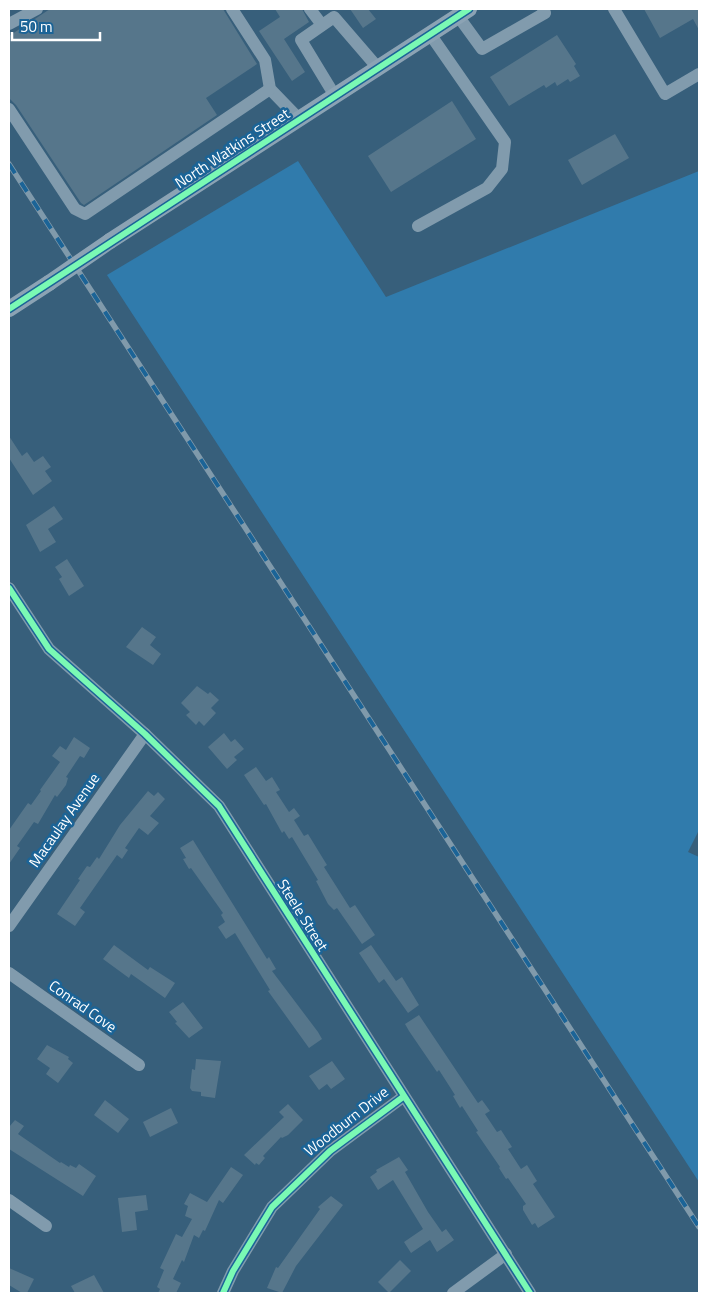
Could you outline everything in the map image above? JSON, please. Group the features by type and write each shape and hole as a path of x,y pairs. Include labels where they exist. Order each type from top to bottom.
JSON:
{"main road":[{"name":"North Watkins Street","path":"9,309 110,241 464,12"}],"street":[{"path":"9,24 37,9"},
{"path":"232,9 265,60 270,89 299,120"},
{"path":"310,9 322,25"},
{"path":"464,12 482,49 545,13 543,9"},
{"path":"614,9 665,94 699,74"},
{"path":"335,96 300,40 334,17 378,68"},
{"path":"418,226 487,188 502,169 504,142 430,34"},
{"path":"9,109 75,209 86,214 270,89"},
{"name":"Steele Street","path":"9,588 13,603 49,649 145,734 219,806 403,1097 530,1293"},
{"name":"Macaulay Avenue","path":"9,926 145,734"},
{"name":"Conrad Cove","path":"9,973 139,1065"},
{"name":"Woodburn Drive","path":"224,1293 233,1271 272,1207 330,1151 403,1097"},
{"path":"9,1200 46,1226"},
{"path":"453,1293 506,1254"}],"shaded area":[{"path":"298,161 386,297 699,171 699,830 688,852 699,857 699,1182 107,275"}],"building":[{"path":"50,9 223,9 257,64 206,98 217,115 84,205 16,105 9,98 9,36"},
{"path":"275,9 302,9 309,22 284,39 305,72 292,81 259,31 280,17"},
{"path":"350,9 368,9 376,19 363,28"},
{"path":"644,9 699,9 699,30 693,19 660,38"},
{"path":"557,35 576,64 574,66 580,76 570,82 568,79 557,86 555,82 546,88 544,85 509,106 490,77"},
{"path":"452,101 476,139 391,192 368,156"},
{"path":"615,134 629,158 582,185 568,160"},
{"path":"9,436 22,456 27,452 34,462 43,456 51,467 45,471 52,481 33,495 9,458"},
{"path":"54,506 63,519 48,529 56,542 40,552 26,525"},
{"path":"67,559 84,586 69,596 59,579 62,577 55,567"},
{"path":"142,627 156,637 150,645 161,654 153,665 126,647"},
{"path":"197,686 208,694 210,692 219,700 211,708 216,713 204,726 199,721 196,725 186,715 190,712 181,703"},
{"path":"224,733 231,742 235,739 244,749 234,757 237,760 227,769 208,747"},
{"path":"74,737 90,748 84,758 80,756 66,777 68,778 66,785 57,797 55,795 38,824 34,822 17,846 20,848 9,864 9,830 28,803 31,805 60,762 52,756 60,746 66,750"},
{"path":"256,767 266,781 272,777 280,790 276,792 289,812 294,808 300,816 294,820 304,836 308,834 327,865 324,867 350,908 355,905 375,935 362,944 337,908 334,910 328,904 316,881 318,880 292,837 289,839 284,831 282,833 266,804 264,805 244,775"},
{"path":"148,791 154,796 158,792 165,799 150,816 159,823 148,835 139,828 125,848 128,850 122,859 117,855 80,908 85,912 75,926 57,914 87,866 90,867 97,857 99,859 120,825"},
{"path":"193,840 267,959 269,957 276,969 272,971 322,1039 309,1048 268,991 270,990 235,933 226,939 218,927 225,922 221,915 223,913 183,859 186,858 180,848"},
{"path":"114,945 148,970 150,967 175,983 165,998 131,974 129,978 103,959"},
{"path":"371,945 396,981 402,977 419,1005 408,1013 384,979 379,983 359,953"},
{"path":"183,1002 203,1028 189,1038 175,1023 177,1022 169,1012"},
{"path":"419,1015 478,1103 482,1100 490,1111 485,1114 497,1132 501,1130 512,1147 508,1149 521,1169 527,1165 537,1181 533,1184 555,1217 538,1228 535,1223 532,1225 523,1210 523,1206 526,1204 508,1178 506,1179 462,1106 460,1108 453,1096 455,1095 439,1070 437,1072 405,1024"},
{"path":"47,1045 69,1057 68,1059 73,1063 58,1083 46,1074 50,1068 37,1059"},
{"path":"196,1059 221,1061 215,1098 201,1096 201,1092 192,1091 190,1088 192,1069 195,1070"},
{"path":"332,1061 345,1079 331,1089 327,1084 319,1090 309,1076"},
{"path":"105,1100 129,1119 118,1133 94,1115"},
{"path":"288,1104 303,1120 288,1135 281,1137 263,1156 265,1158 259,1165 256,1163 255,1165 244,1155 284,1117 279,1112"},
{"path":"171,1108 178,1123 150,1137 143,1122"},
{"path":"15,1120 24,1126 18,1134 60,1163 76,1168 79,1164 96,1176 83,1196 9,1149 9,1127"},
{"path":"399,1157 408,1170 405,1172 428,1212 442,1232 446,1229 454,1240 437,1252 430,1240 411,1253 404,1242 423,1229 393,1180 378,1190 370,1177 377,1172 376,1170"},
{"path":"231,1167 243,1175 223,1203 219,1200 205,1231 203,1230 199,1238 194,1235 184,1262 182,1260 173,1279 181,1283 176,1293 158,1293 160,1289 157,1287 164,1270 160,1268 176,1234 182,1237 192,1219 185,1216 188,1206 184,1204 190,1193 207,1202"},
{"path":"146,1195 148,1210 135,1212 137,1230 122,1232 118,1198"},
{"path":"331,1196 343,1205 296,1266 282,1293 267,1288 276,1267 278,1268 320,1209 318,1207"},
{"path":"400,1260 411,1271 389,1293 378,1282"},
{"path":"9,1268 34,1279 27,1293 22,1293 9,1285"},
{"path":"94,1275 104,1293 75,1293 71,1286"}],"railway":[{"path":"9,164 699,1227"}],"cycle path":[{"path":"9,309 469,9"},
{"path":"9,588 49,649 145,734 219,806 530,1293"},
{"path":"223,1293 233,1271 272,1207 330,1151 403,1097"}]}
